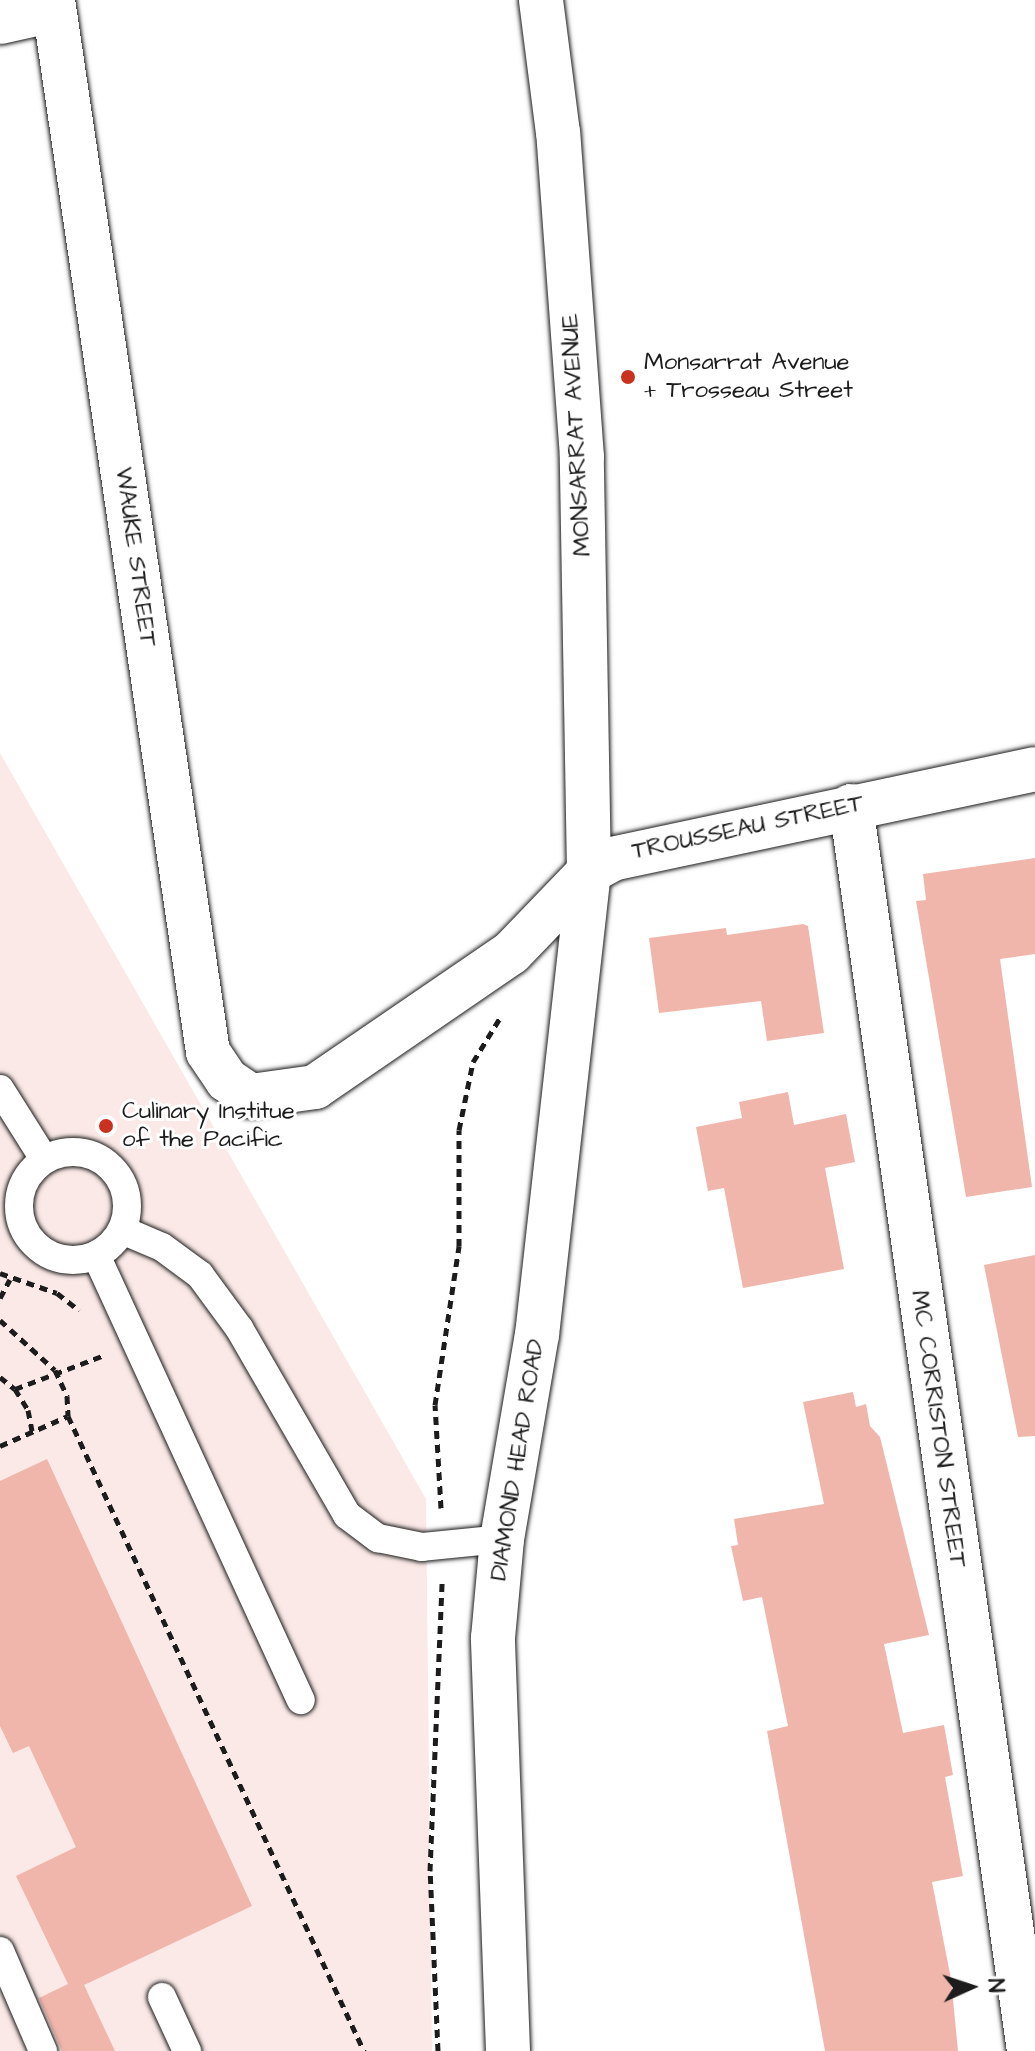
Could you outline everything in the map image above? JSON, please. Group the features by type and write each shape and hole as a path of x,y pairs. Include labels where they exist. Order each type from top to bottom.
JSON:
{"street":[{"name":"MONSARRAT AVENUE","path":"541,0 558,133 582,457 589,872"},
{"path":"0,22 54,5"},
{"name":"WAUKE STREET","path":"54,5 208,1052 227,1080 251,1096"},
{"name":"TROUSSEAU STREET","path":"251,1096 315,1087 511,953 589,872 635,850 1035,769"},
{"name":"MC CORRISTON STREET","path":"851,806 1029,2051"},
{"name":"DIAMOND HEAD ROAD","path":"508,2051 493,1638 502,1539 537,1335 589,872"}],"lane":[{"path":"0,1089 44,1159"},
{"path":"78,1152 110,1165 126,1195 122,1230 96,1255 61,1259 31,1240 22,1223 22,1187 44,1159 78,1152"},
{"path":"122,1230 162,1247 200,1275 247,1341 347,1515 378,1538 422,1547 502,1539"},
{"path":"96,1255 301,1700"},
{"path":"0,1951 43,2051"},
{"path":"162,1997 187,2051"}],"path":[{"path":"0,1273 57,1293 83,1312"},
{"path":"0,1298 10,1279"},
{"path":"0,1320 55,1370 67,1396 68,1416 364,2051"},
{"path":"15,1389 55,1370 79,1368 103,1358 101,1346"},
{"path":"0,1377 15,1389 28,1410 33,1431"},
{"path":"0,1453 1,1446 68,1416"}],"shaded area":[{"name":"Culinary Institue of the Pacific","path":"0,753 426,1499 432,2051 0,2051"}],"building":[{"path":"1035,858 1035,954 1000,959 1032,1187 966,1197 916,901 926,900 923,874"},
{"path":"803,924 808,926 824,1033 767,1041 761,1001 659,1013 649,938 726,928 727,935"},
{"path":"788,1092 794,1125 846,1114 855,1162 825,1168 844,1269 743,1288 724,1188 708,1191 696,1127 742,1118 739,1102"},
{"path":"1035,1255 1035,1436 1018,1437 984,1265"},
{"path":"853,1392 856,1407 866,1404 870,1426 880,1437 929,1635 884,1644 903,1733 944,1725 953,1775 945,1777 963,1876 932,1882 951,1979 958,2051 825,2051 767,1731 788,1726 762,1597 743,1601 731,1546 738,1545 734,1519 824,1504 803,1402"},
{"path":"47,1459 252,1906 84,1985 115,2051 62,2051 39,1998 68,1984 16,1876 76,1847 29,1746 13,1753 0,1726 0,1481"}],"place":[{"name":"Monsarrat Avenue + Trosseau Street","path":"628,377"},
{"name":"Culinary Institue of the Pacific","path":"106,1126"}]}
